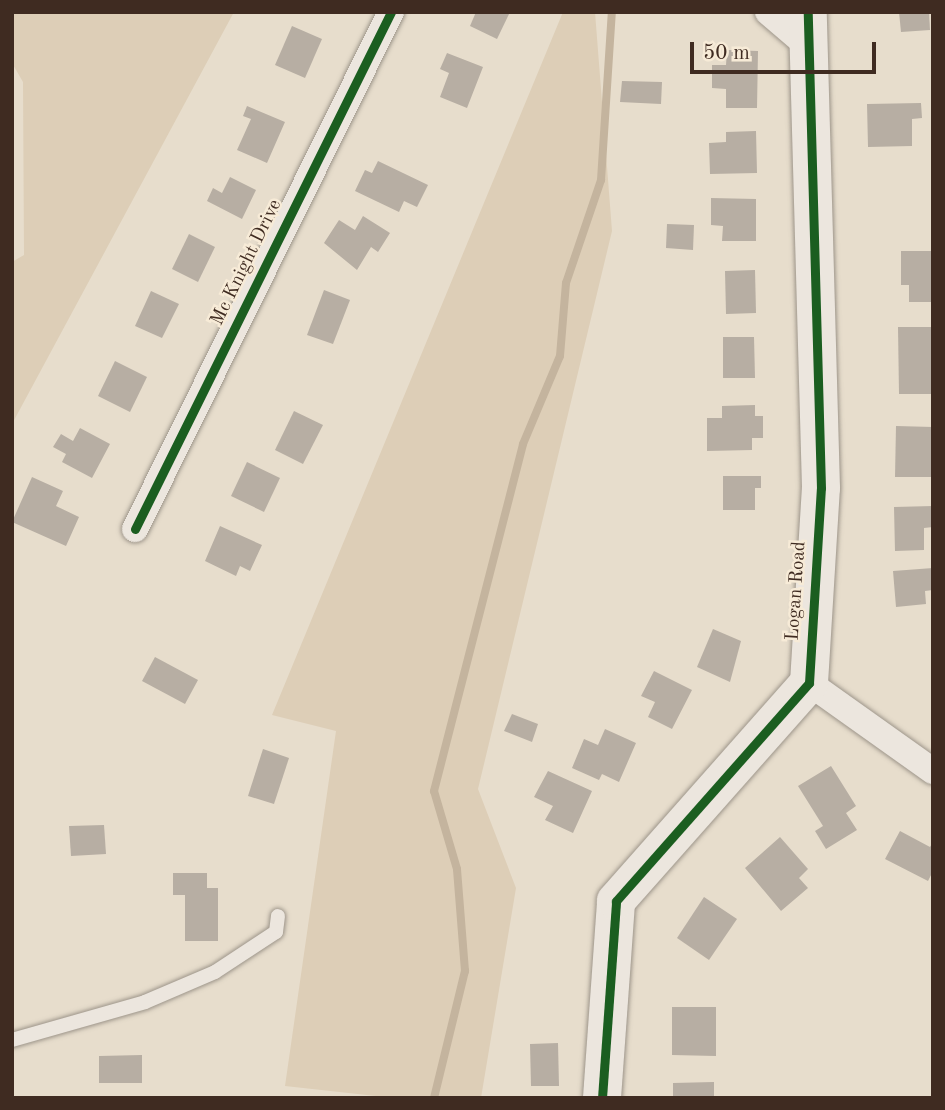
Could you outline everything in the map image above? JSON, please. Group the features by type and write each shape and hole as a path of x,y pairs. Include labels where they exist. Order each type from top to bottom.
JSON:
{"street":[{"name":"Mc Knight Drive","path":"135,529 391,12"},
{"path":"768,12 808,30"},
{"name":"Logan Road","path":"808,30 821,488 809,683"},
{"path":"602,1098 616,901 809,683 933,771"}],"lane":[{"path":"12,1040 145,1002 215,972 275,932 278,916"}],"shaded area":[{"path":"12,12 234,12 12,424 12,262 24,255 23,82 12,63"},
{"path":"563,12 595,12 612,231 478,789 516,888 481,1098 394,1098 285,1086 336,731 272,715"}],"building":[{"path":"476,12 510,12 497,39 470,26"},
{"path":"899,12 929,12 930,30 901,32"},
{"path":"292,26 322,39 305,78 275,65"},
{"path":"727,50 758,51 757,108 726,108 726,89 712,88 712,65 726,65"},
{"path":"447,53 483,67 467,108 440,97 449,73 440,69"},
{"path":"622,81 662,82 661,104 620,102"},
{"path":"921,103 922,118 912,119 912,146 868,147 867,104"},
{"path":"247,106 285,122 267,163 237,150 251,119 243,116"},
{"path":"756,131 757,173 710,174 709,143 726,142 726,132"},
{"path":"378,161 428,185 417,207 404,201 399,212 355,191 365,170 372,173"},
{"path":"230,177 256,190 242,219 207,201 213,188 222,193"},
{"path":"711,198 756,199 756,241 722,241 723,226 711,225"},
{"path":"363,216 390,233 378,252 371,247 357,270 324,243 339,220 355,230"},
{"path":"667,224 694,225 693,250 666,248"},
{"path":"189,234 215,247 198,282 172,269"},
{"path":"901,251 933,251 933,302 909,302 909,285 901,285"},
{"path":"755,270 756,313 726,314 725,271"},
{"path":"324,290 350,300 333,344 307,335"},
{"path":"151,291 179,304 162,338 135,326"},
{"path":"898,327 933,327 933,394 899,394"},
{"path":"723,337 754,337 755,378 723,378"},
{"path":"115,361 147,377 130,412 98,396"},
{"path":"755,405 755,416 763,416 763,438 752,438 752,450 707,451 707,418 722,418 722,406"},
{"path":"294,411 323,425 303,464 275,450"},
{"path":"896,426 933,427 933,477 895,477"},
{"path":"80,428 110,444 92,478 62,462 66,454 53,447 61,434 73,441"},
{"path":"247,462 280,478 264,512 231,496"},
{"path":"723,476 761,476 761,488 755,488 755,510 723,510"},
{"path":"32,477 63,491 56,506 79,517 66,546 12,522"},
{"path":"933,506 933,527 924,528 924,550 895,551 894,507"},
{"path":"220,526 262,545 250,571 240,566 236,576 205,561"},
{"path":"933,568 933,590 925,591 926,604 896,607 893,571"},
{"path":"713,629 741,641 730,682 697,667"},
{"path":"155,657 198,680 185,704 142,681"},
{"path":"654,671 692,690 672,729 648,717 655,702 641,696"},
{"path":"512,714 538,724 532,742 504,731"},
{"path":"605,729 636,743 619,782 602,774 599,780 572,768 584,739 598,745"},
{"path":"263,749 289,758 274,804 248,796"},
{"path":"831,766 856,806 846,813 857,830 826,849 815,831 823,826 798,786"},
{"path":"548,771 592,791 573,833 545,820 553,806 534,797"},
{"path":"104,825 106,854 71,856 69,826"},
{"path":"900,831 930,847 933,842 933,871 928,881 885,859"},
{"path":"780,837 808,869 799,878 808,888 781,911 745,868"},
{"path":"173,873 207,873 207,888 218,888 218,941 185,941 185,895 173,895"},
{"path":"704,897 737,919 709,960 677,938"},
{"path":"672,1007 716,1007 716,1056 672,1055"},
{"path":"558,1043 559,1086 531,1086 530,1044"},
{"path":"142,1055 142,1083 99,1083 99,1056"},
{"path":"714,1082 714,1098 673,1098 673,1083"}],"waterway":[{"path":"434,1098 465,971 457,869 434,791 523,444 560,356 566,283 601,180 612,12"}],"cycle path":[{"path":"135,529 391,12"},
{"path":"602,1098 616,901 809,683 821,488 808,12"}]}
